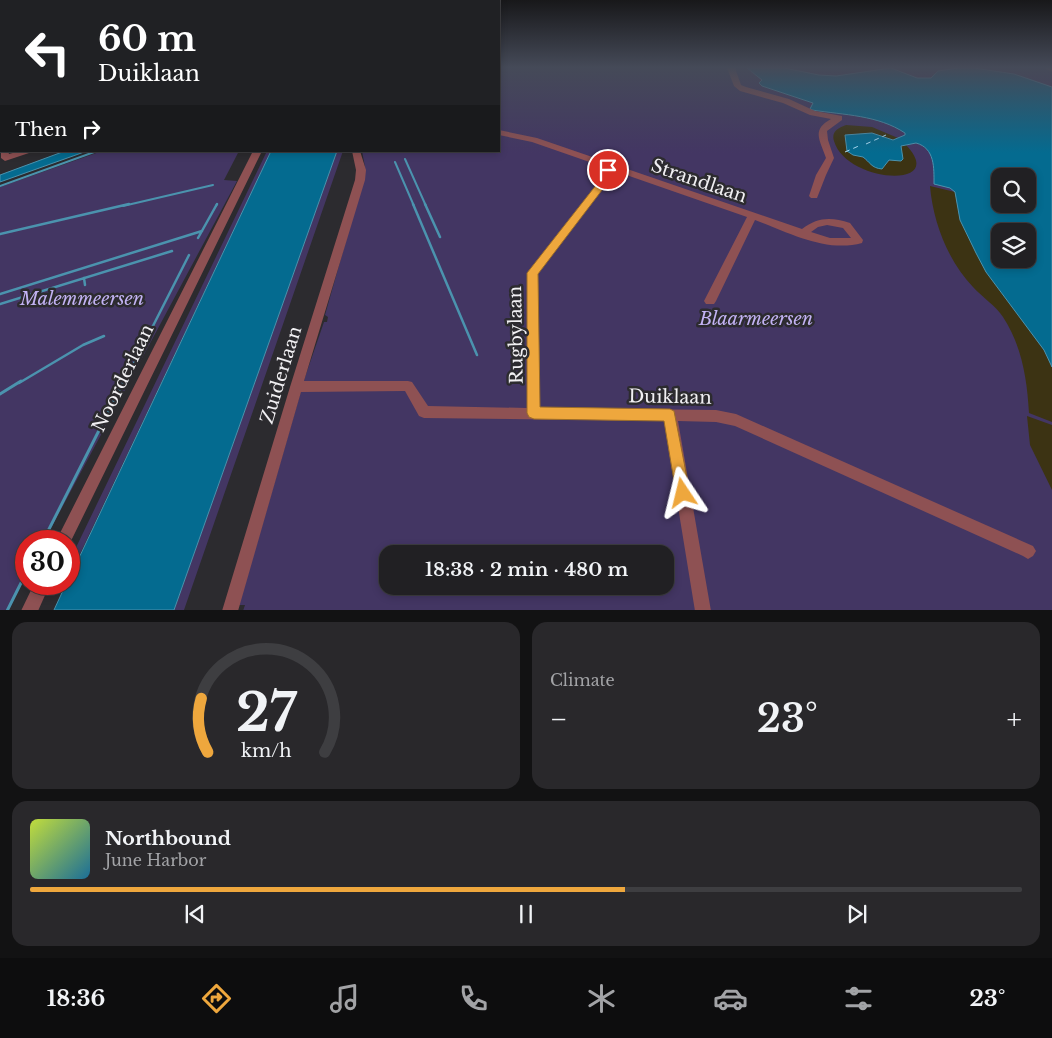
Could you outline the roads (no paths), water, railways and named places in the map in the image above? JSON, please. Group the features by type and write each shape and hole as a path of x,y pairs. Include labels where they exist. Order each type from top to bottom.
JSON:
{"street":[{"path":"770,96 786,101 813,113 839,118 827,124 822,133 822,140 830,158 821,175 814,196"},
{"name":"Strandlaan","path":"500,133 534,140 803,233"},
{"path":"4,152 5,158 27,152"},
{"name":"Noorderlaan","path":"68,530 258,152"},
{"name":"Zuiderlaan","path":"230,610 360,180 361,170 356,152"},
{"name":"Rugbylaan","path":"534,413 532,273 609,175 605,164"},
{"path":"710,301 752,216"},
{"name":"Duiklaan","path":"296,387 408,386 427,412 716,416 736,420 1028,551"},
{"path":"670,415 703,610"},
{"path":"29,610 36,595"}],"water":[{"path":"793,96 1052,96 1052,367 1044,350 986,272 960,220 955,192 950,188 934,184 932,159 927,149 916,143 901,146 903,159 901,161 889,160 882,169 875,167 863,157 853,155 847,151 845,135 872,133 893,140 905,135 905,133 895,127 872,119 810,109 813,103"},
{"path":"62,152 84,152 0,182 0,175"},
{"path":"271,152 337,152 174,610 54,610 61,595 80,595 80,556"}],"waterway":[{"path":"0,186 94,152"},
{"path":"405,159 426,206"},
{"path":"395,162 414,206"},
{"path":"123,206 213,185"},
{"path":"0,234 129,204"},
{"path":"202,231 217,204 216,206"},
{"path":"413,204 477,355"},
{"path":"425,204 440,237"},
{"path":"0,294 202,231"},
{"path":"198,238 202,231"},
{"path":"84,278 172,251"},
{"path":"124,383 189,255"},
{"path":"0,304 84,278"},
{"path":"84,278 85,285"},
{"path":"19,383 83,345 104,336"},
{"path":"0,394 21,381"},
{"path":"49,530 124,381"},
{"path":"8,610 15,595"}],"park label":[{"name":"Malemmeersen","path":"82,299"},
{"name":"Blaarmeersen","path":"756,319"}]}
